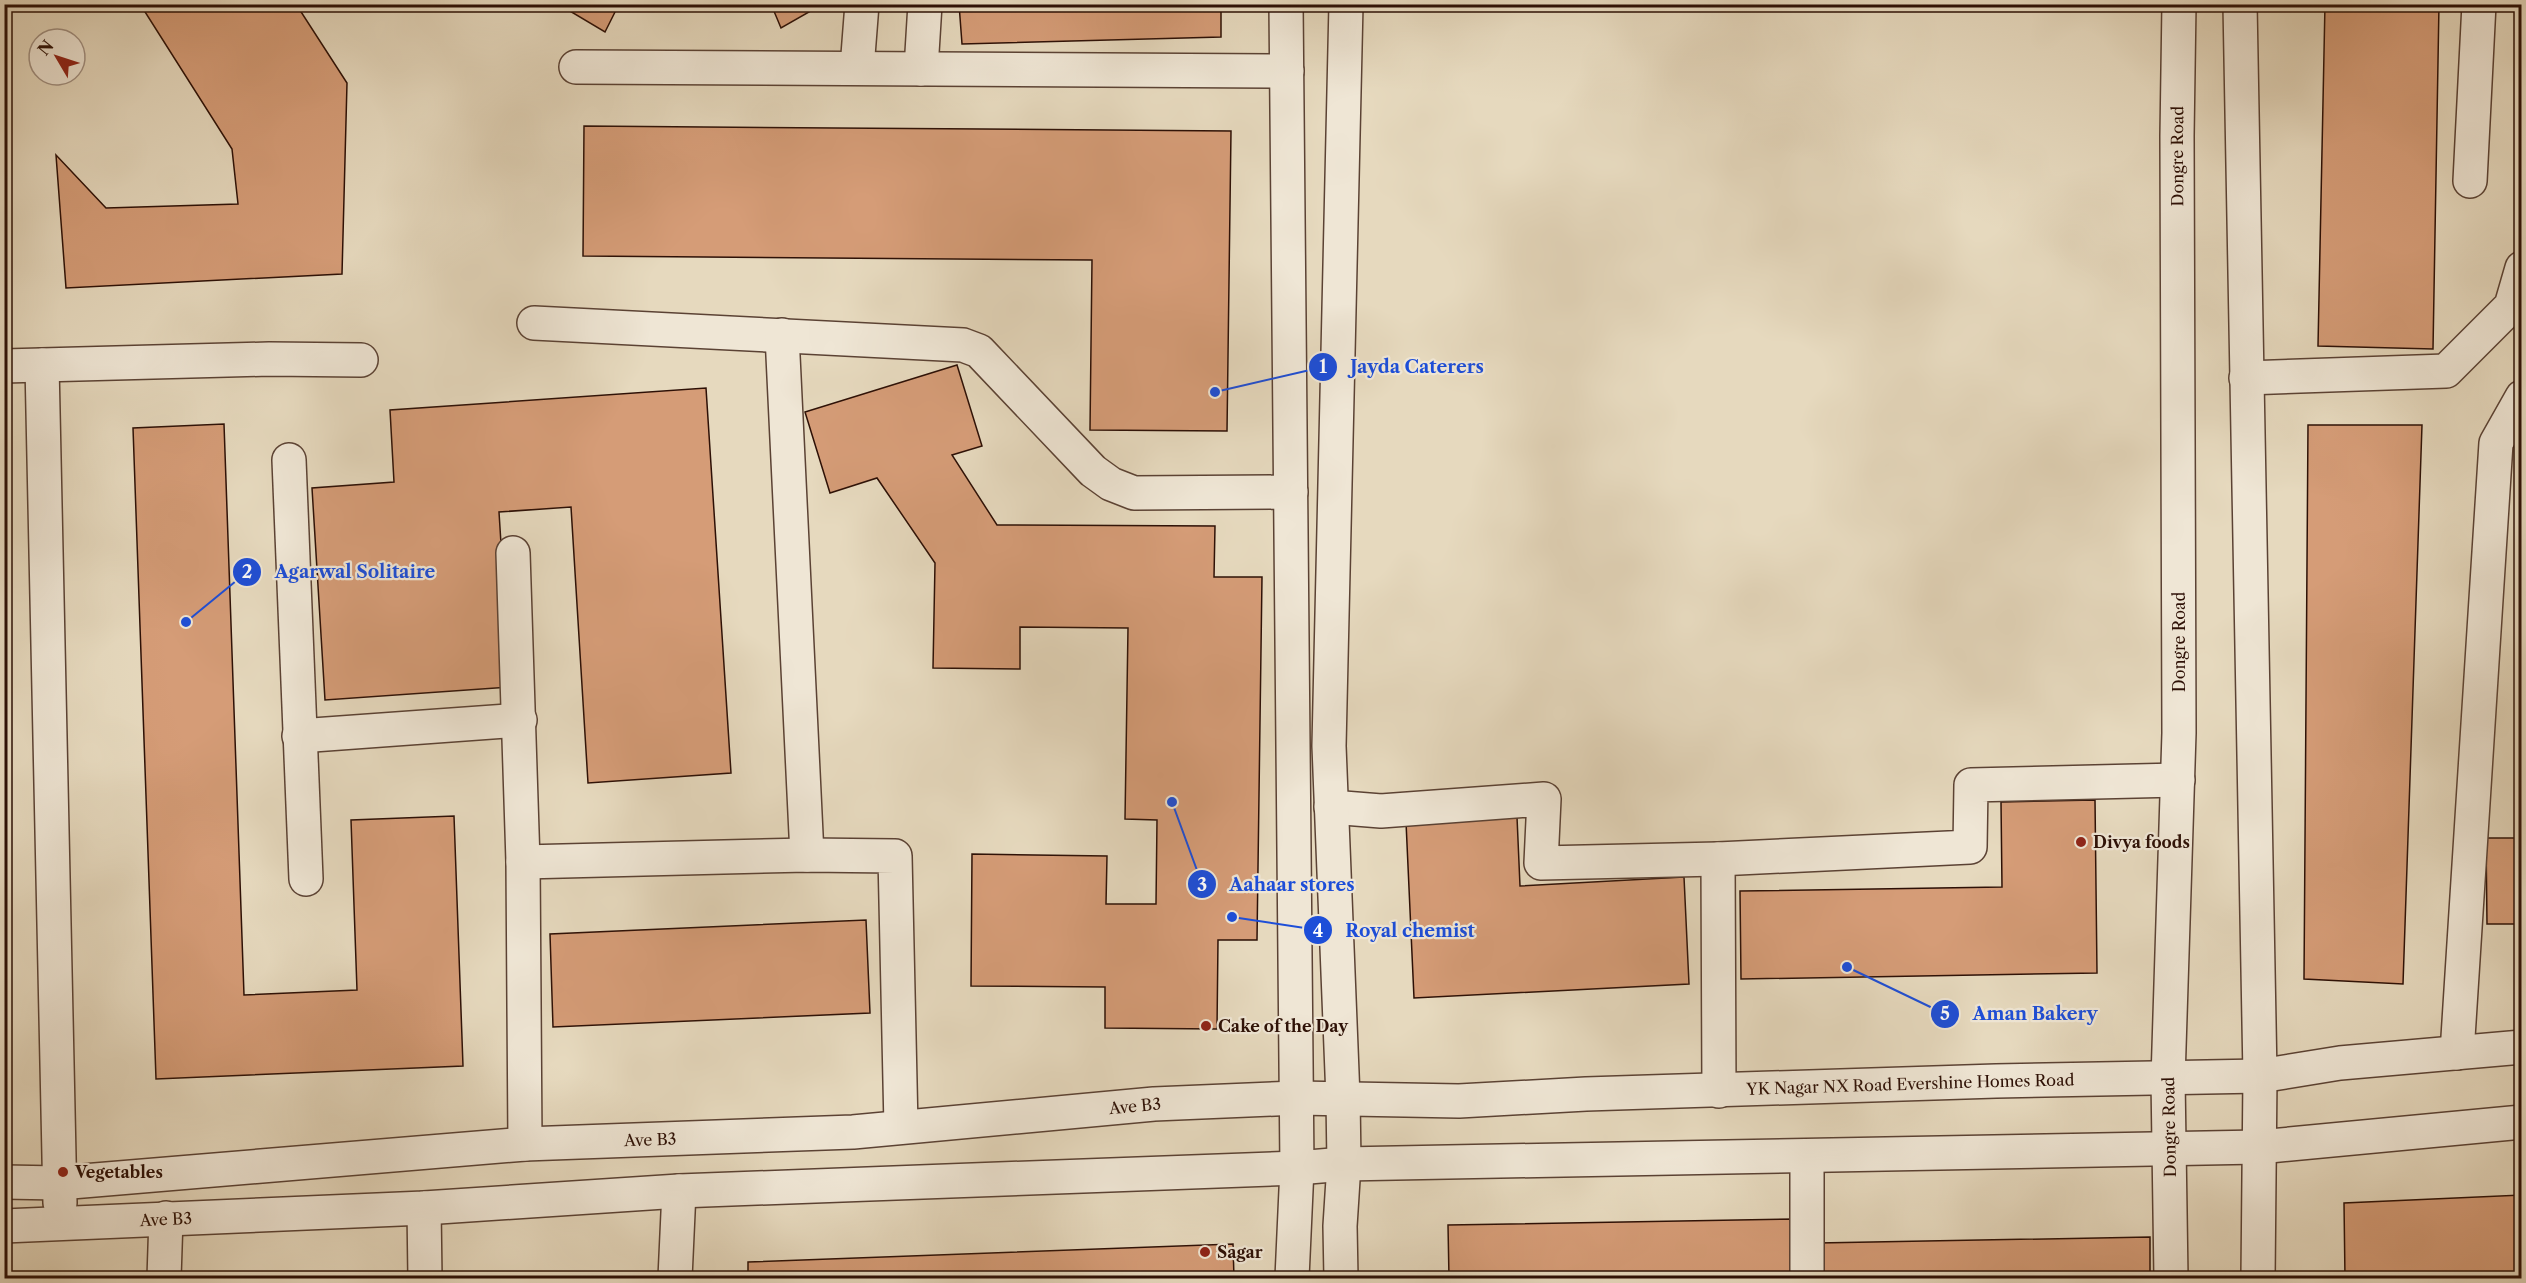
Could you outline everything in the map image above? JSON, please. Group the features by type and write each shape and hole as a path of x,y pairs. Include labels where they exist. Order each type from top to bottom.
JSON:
{"street":[{"path":"858,68 862,4"},
{"path":"921,69 926,4"},
{"path":"1286,4 1298,1168 1292,1278"},
{"path":"1341,1278 1343,1098 1329,746 1346,4"},
{"name":"Dongre Road","path":"2171,1278 2168,1079 2178,780 2177,136 2179,4"},
{"path":"2240,4 2260,1076 2258,1278"},
{"path":"2470,181 2479,4"},
{"path":"576,66 1287,71"},
{"path":"2246,378 2446,371 2511,306 2522,268"},
{"path":"534,323 963,345 979,351 1093,471 1111,484 1134,493 1291,492"},
{"path":"782,335 807,855"},
{"path":"4,366 269,359 361,360"},
{"path":"42,365 60,1224"},
{"path":"2457,1053 2496,443 2522,397"},
{"path":"289,460 306,879"},
{"path":"513,553 523,862 525,1144"},
{"path":"299,736 520,720"},
{"path":"1331,807 1381,811 1544,799 1541,863 1718,859 1970,847 1971,785 2178,780"},
{"path":"523,862 807,855 895,856 901,1127"},
{"path":"1718,859 1719,1091"},
{"name":"YK Nagar NX Road Evershine Homes Road","path":"1297,1098 1459,1101 1996,1081 2260,1076 2340,1063 2522,1047"},
{"name":"Ave B3","path":"4,1182 59,1183 525,1144 853,1132 1154,1104 1297,1098"},
{"path":"1298,1168 1344,1164 2259,1147 2522,1122"},
{"path":"1807,1156 1807,1278"},
{"name":"Ave B3","path":"4,1226 424,1208 679,1191 1298,1168"},
{"path":"675,1278 679,1191"},
{"path":"424,1208 425,1278"},
{"path":"164,1278 166,1218"}],"building":[{"path":"140,4 296,4 347,83 342,274 66,288 56,155 106,208 238,204 232,149"},
{"path":"558,4 619,4 605,32"},
{"path":"771,4 823,4 781,28"},
{"path":"959,4 1221,4 1221,37 962,44"},
{"path":"2325,4 2439,4 2433,349 2318,346"},
{"path":"584,126 1231,131 1227,431 1090,430 1092,260 583,256"},
{"path":"957,365 982,446 952,455 997,525 1215,526 1214,577 1262,577 1257,940 1218,940 1217,1029 1105,1028 1105,987 971,986 972,854 1107,856 1106,904 1156,904 1157,820 1125,819 1128,628 1020,627 1020,669 933,668 935,563 877,478 830,493 805,412"},
{"path":"706,388 731,773 588,783 571,507 499,512 510,687 325,700 312,488 394,482 390,410"},
{"path":"224,424 244,995 357,990 351,820 454,816 463,1066 156,1079 133,428"},
{"path":"2308,425 2422,425 2403,984 2304,979"},
{"path":"2095,800 2097,973 1741,979 1740,891 2002,887 2001,802"},
{"path":"1517,817 1520,886 1684,877 1689,984 1414,998 1406,822"},
{"path":"2486,838 2522,838 2522,924 2487,924"},
{"path":"866,920 870,1013 553,1027 550,934"},
{"path":"2522,1195 2522,1278 2345,1278 2344,1203"},
{"path":"1794,1219 1794,1278 1449,1278 1448,1225"},
{"path":"2150,1237 2150,1278 1819,1278 1818,1243"},
{"path":"1233,1244 1234,1278 748,1278 748,1262"}],"place":[{"name":"Jayda Caterers","path":"1215,392"},
{"name":"Agarwal Solitaire","path":"186,622"},
{"name":"Aahaar stores","path":"1172,802"},
{"name":"Divya foods","path":"2081,842"},
{"name":"Royal chemist","path":"1232,917"},
{"name":"Aman Bakery","path":"1847,967"},
{"name":"Cake of the Day","path":"1206,1026"},
{"name":"Vegetables","path":"63,1172"},
{"name":"Sagar","path":"1205,1252"}]}
